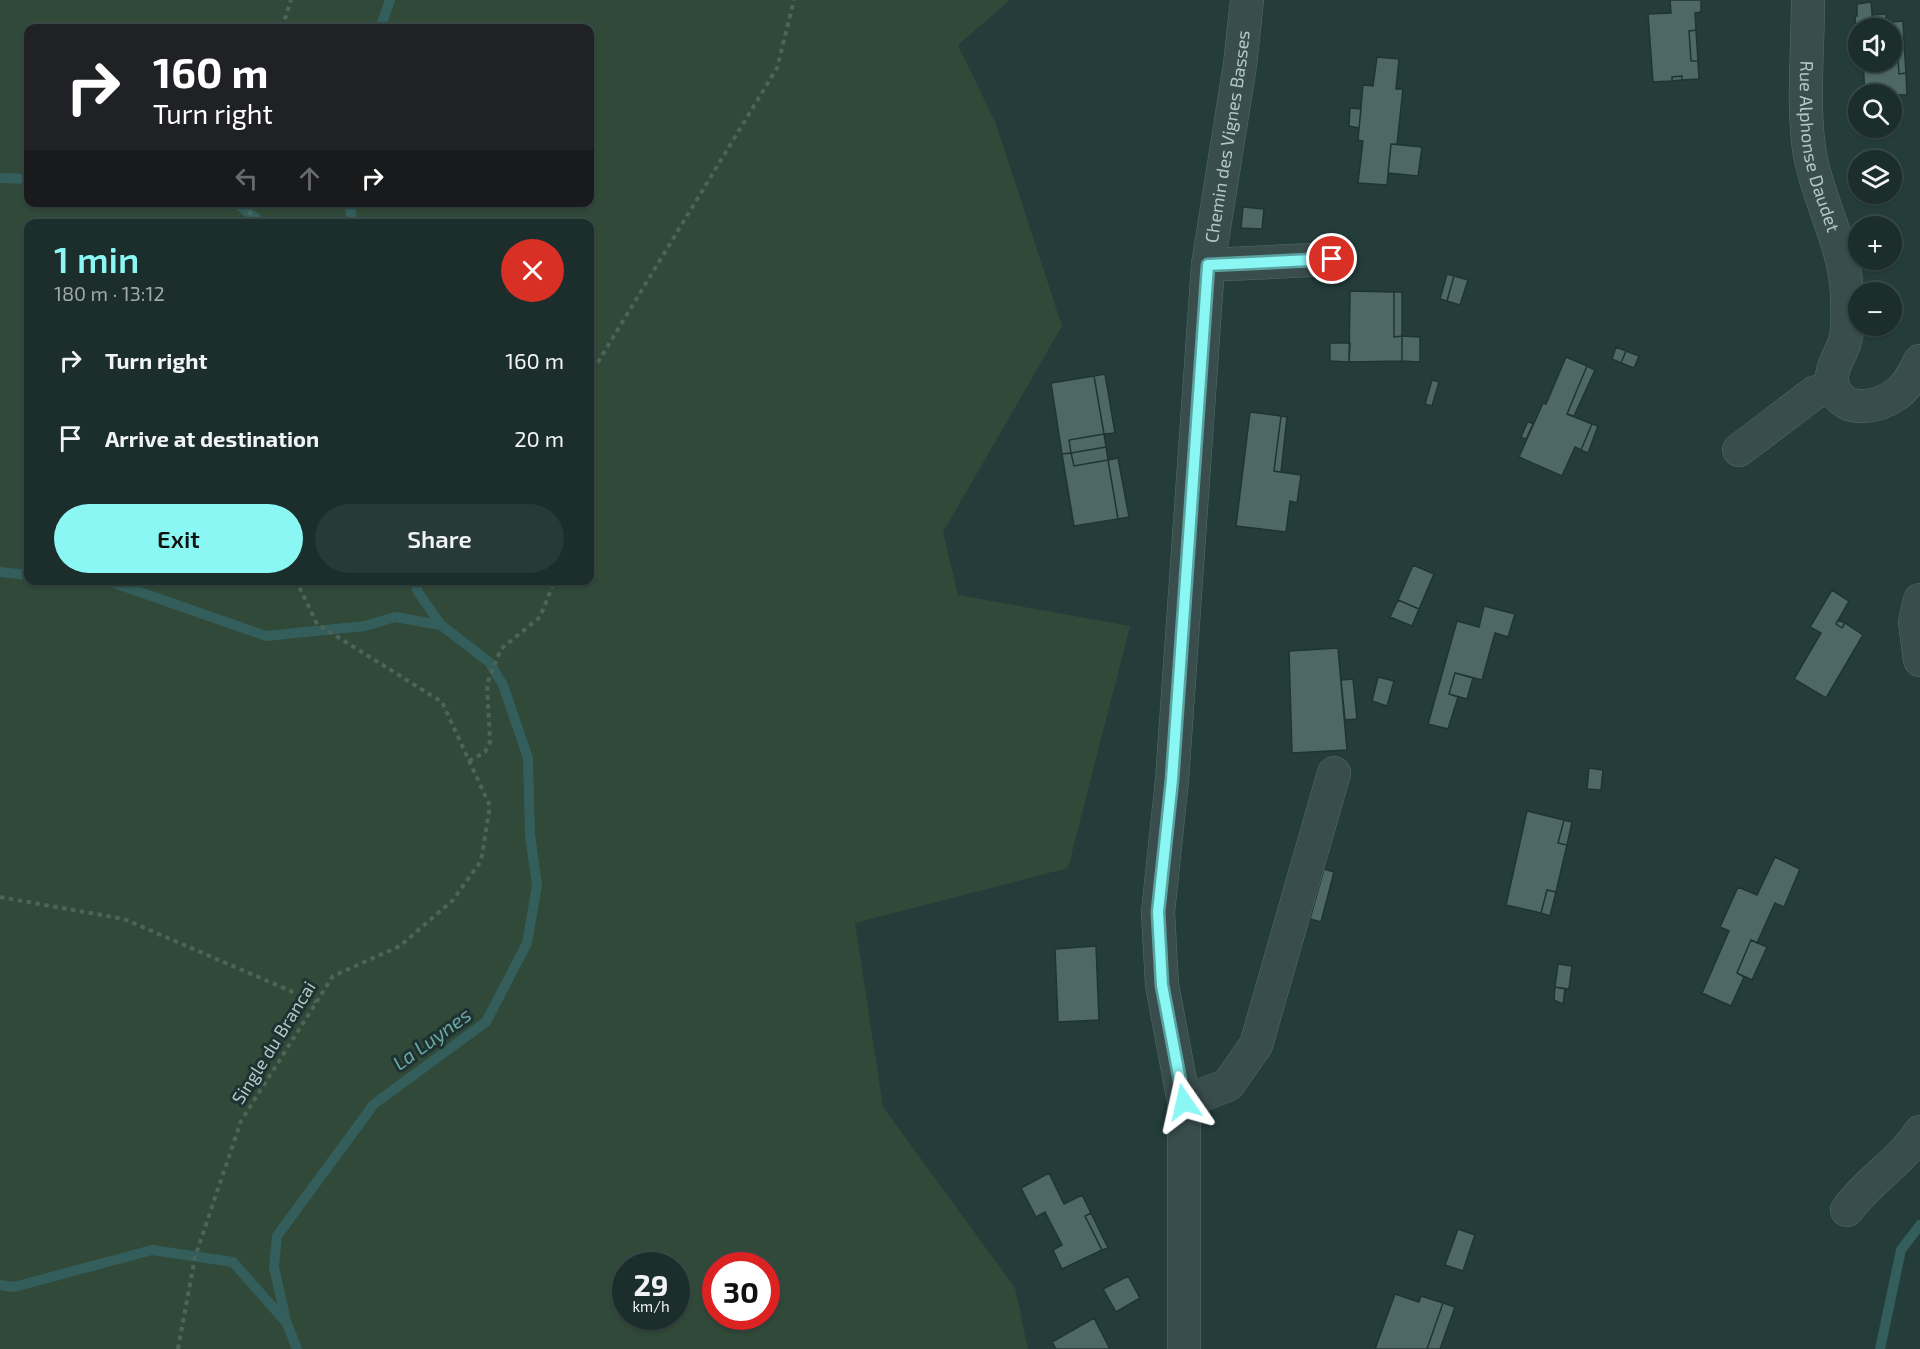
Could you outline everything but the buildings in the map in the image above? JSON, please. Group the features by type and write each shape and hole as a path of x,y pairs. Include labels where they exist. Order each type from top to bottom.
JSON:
{"street":[{"name":"Chemin des Vignes Basses","path":"1184,1349 1184,1102 1162,985 1158,912 1172,780 1208,265 1240,65 1247,0"},
{"name":"Rue Alphonse Daudet","path":"1808,0 1807,92 1810,155 1841,254 1847,294 1846,340 1832,373 1833,387"},
{"path":"1208,265 1332,259"},
{"path":"1738,450 1814,393 1833,387 1839,398 1850,404 1864,407 1875,405 1898,393 1909,381 1920,360"},
{"path":"1920,600 1915,622 1920,660"},
{"path":"1184,1102 1228,1085 1256,1045 1334,773"},
{"path":"1847,1210 1859,1193 1920,1132"}],"path":[{"path":"283,24 291,0"},
{"path":"594,364 598,362 777,68 794,0"},
{"name":"Single du Brancai","path":"178,1349 195,1257 241,1121 333,976 400,946 453,900 482,861 490,806 442,702 317,624 298,585"},
{"path":"469,761 484,752 490,742 487,684 501,649 540,617 553,585"},
{"path":"0,897 124,919 316,1002"}],"green space":[{"path":"0,0 1010,0 958,45 996,124 1062,326 943,532 958,595 1130,626 1068,868 855,923 883,1107 1015,1288 1028,1349 0,1349"}],"waterway":[{"name":"La Luynes","path":"381,24 390,0"},
{"path":"0,178 24,179"},
{"path":"241,207 257,219"},
{"name":"La Luynes","path":"350,207 352,219"},
{"path":"0,572 24,575"},
{"path":"120,585 266,636 365,626 395,617 441,625"},
{"name":"La Luynes","path":"297,1349 286,1321 274,1267 277,1236 374,1104 486,1022 527,943 537,886 530,834 528,758 503,685 489,662 441,625 418,592 416,585"},
{"path":"1880,1349 1901,1250 1920,1225"},
{"path":"0,1285 14,1287 152,1250 233,1262 285,1321"}],"route":[{"path":"1184,1102 1162,985 1158,912 1172,780 1208,265 1332,259"}]}
